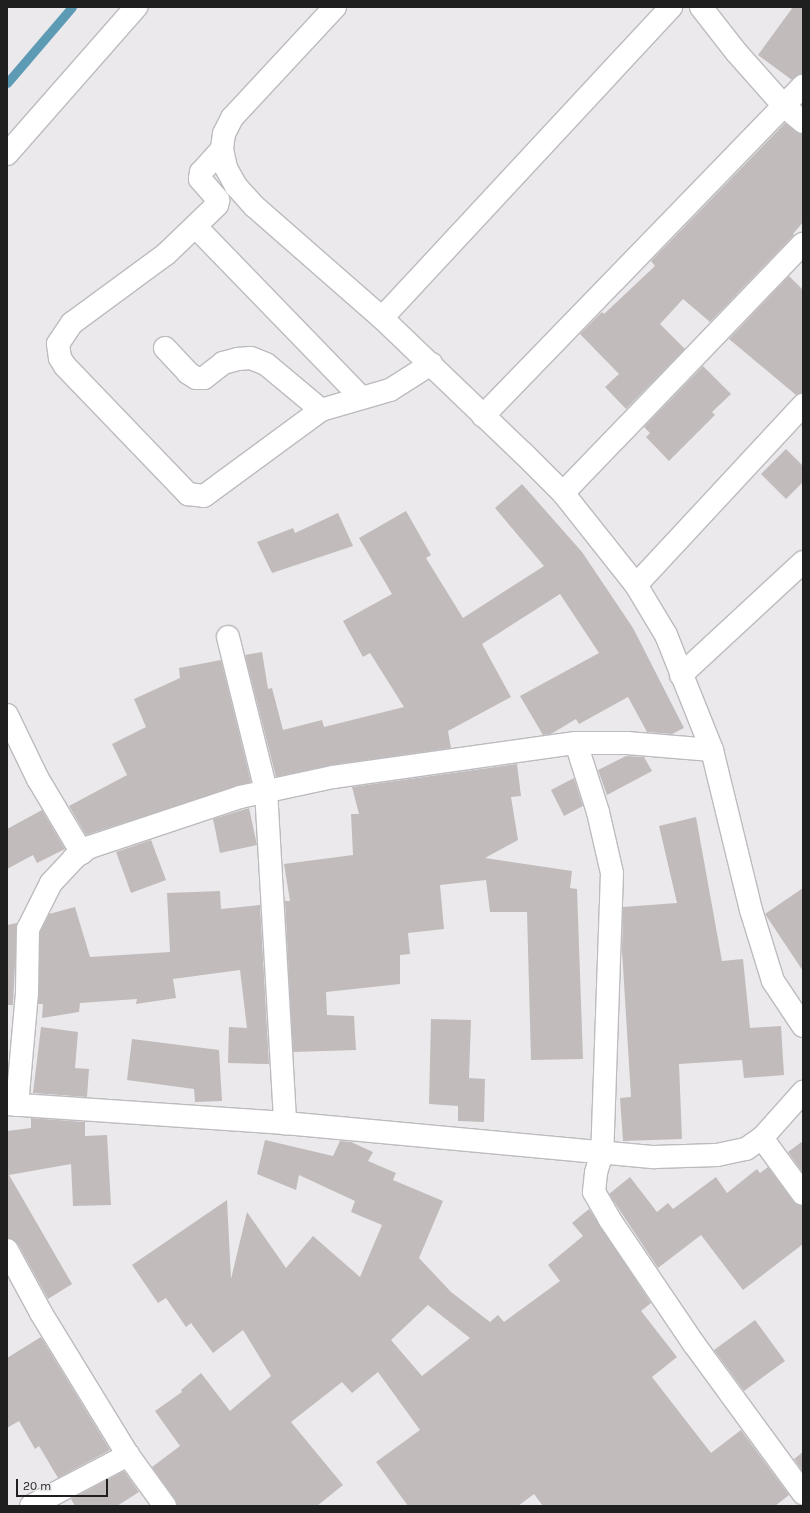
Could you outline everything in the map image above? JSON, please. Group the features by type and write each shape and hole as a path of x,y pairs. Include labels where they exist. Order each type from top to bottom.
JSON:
{"street":[{"path":"7,154 136,7"},
{"path":"335,7 232,118 224,134 222,149 228,172 254,206 382,318 563,493 636,585 666,635 712,750 751,910 773,981 803,1026"},
{"path":"382,318 671,7"},
{"path":"701,7 737,54 784,106 803,122"},
{"path":"483,416 803,86"},
{"path":"222,149 200,172 200,179 218,200 216,205 196,227 166,254 72,323 58,344 60,358 65,366 188,494 197,497 204,496 321,410 390,390 431,364"},
{"path":"196,227 362,398"},
{"path":"563,493 803,244"},
{"path":"166,348 196,378 204,378 223,363 238,359 251,358 266,364 321,410"},
{"path":"636,585 803,405"},
{"path":"681,675 803,562"},
{"path":"228,637 266,790 285,1123"},
{"path":"7,715 38,780 82,853"},
{"path":"712,750 627,743 576,742 333,777 266,790 117,836 90,847 51,883 28,929 17,957 27,992 12,1105 285,1123 602,1153 654,1156 717,1155 746,1149 762,1138 803,1092"},
{"path":"576,742 598,812 612,873 602,1153 594,1184 598,1202 694,1344 803,1493"},
{"path":"762,1138 803,1194"},
{"path":"7,1250 41,1313 128,1454 164,1506"},
{"path":"31,1506 128,1454"}],"building":[{"path":"793,7 803,7 803,74 792,80 758,55"},
{"path":"785,123 803,134 803,222 793,234 794,235 710,322 683,299 660,324 685,349 626,409 605,387 619,374 580,334 602,312 604,314 655,266 651,261"},
{"path":"789,276 803,290 803,393 796,395 729,339"},
{"path":"703,366 731,394 712,412 715,415 669,461 646,437 650,433 644,427"},
{"path":"786,449 803,466 803,482 786,499 761,474"},
{"path":"522,484 582,552 633,628 684,728 672,734 647,732 628,697 579,724 576,719 551,734 543,735 520,696 599,653 560,594 482,644 511,697 448,731 451,748 331,765 276,777 245,655 262,652 268,689 272,688 283,730 322,720 324,727 404,707 370,653 363,657 343,621 392,594 359,538 406,511 431,555 426,558 463,618 544,566 495,508"},
{"path":"338,513 353,546 272,573 257,542 293,528 295,533"},
{"path":"221,660 251,782 86,835 69,806 127,775 112,744 146,727 134,699 180,678 179,668"},
{"path":"626,756 644,757 652,771 607,795 598,770"},
{"path":"517,764 521,796 511,797 518,840 485,858 572,871 570,888 577,889 583,1059 531,1060 527,912 490,912 486,880 440,885 444,929 408,933 410,954 400,955 400,984 326,992 327,1015 354,1016 356,1050 293,1052 285,901 290,901 284,864 353,855 351,814 359,814 352,787"},
{"path":"574,778 583,806 564,816 551,790"},
{"path":"249,808 257,845 220,853 213,819"},
{"path":"42,810 65,849 37,863 33,855 7,869 7,829"},
{"path":"696,817 722,961 743,959 750,1028 781,1026 784,1075 744,1078 742,1060 679,1064 682,1139 623,1141 620,1098 631,1097 622,950 623,907 677,903 659,826"},
{"path":"151,840 166,880 131,893 116,852"},
{"path":"803,888 803,971 765,914"},
{"path":"220,891 221,909 260,905 269,1064 228,1063 229,1027 247,1028 240,970 173,979 176,998 136,1004 137,999 80,1003 79,1012 42,1018 43,1004 38,1004 40,932 49,914 75,907 90,957 170,952 167,893"},
{"path":"17,923 13,1005 7,1005 7,925"},
{"path":"431,1019 471,1020 469,1078 485,1079 484,1122 458,1121 458,1106 429,1104"},
{"path":"41,1027 78,1032 75,1068 89,1069 87,1097 33,1093"},
{"path":"132,1039 219,1050 222,1101 195,1102 194,1089 127,1080"},
{"path":"31,1118 85,1122 85,1136 107,1135 111,1205 73,1206 71,1164 9,1175 72,1284 48,1299 18,1244 7,1238 7,1131 31,1128"},
{"path":"265,1140 333,1156 340,1141 351,1142 373,1152 368,1161 396,1173 393,1180 443,1201 419,1258 451,1292 490,1322 498,1315 504,1322 560,1281 548,1265 583,1236 572,1223 589,1209 651,1303 641,1311 677,1357 652,1377 711,1453 741,1430 789,1495 775,1506 543,1506 534,1494 518,1506 408,1506 376,1462 420,1430 378,1372 352,1393 342,1382 291,1422 343,1485 317,1506 177,1506 175,1499 152,1467 180,1446 155,1411 182,1392 181,1390 201,1373 230,1411 271,1376 243,1330 213,1353 191,1323 186,1327 166,1298 158,1303 132,1265 227,1200 231,1279 247,1212 286,1268 313,1236 360,1277 382,1225 351,1212 355,1201 299,1175 296,1190 257,1174","holes":["428,1305 470,1338 422,1376 391,1340"]},
{"path":"803,1141 803,1173 788,1152"},
{"path":"768,1167 793,1201 803,1206 803,1244 743,1290 701,1235 658,1268 609,1194 630,1177 657,1212 668,1203 673,1209 716,1177 727,1193 757,1169 760,1173"},
{"path":"755,1320 785,1361 744,1391 714,1350"},
{"path":"41,1337 110,1450 58,1478 39,1446 35,1449 19,1421 7,1428 7,1358"},
{"path":"803,1452 803,1472 794,1459"},
{"path":"124,1471 139,1492 117,1506 75,1506 71,1499"}],"waterway":[{"path":"7,83 72,7"}]}
